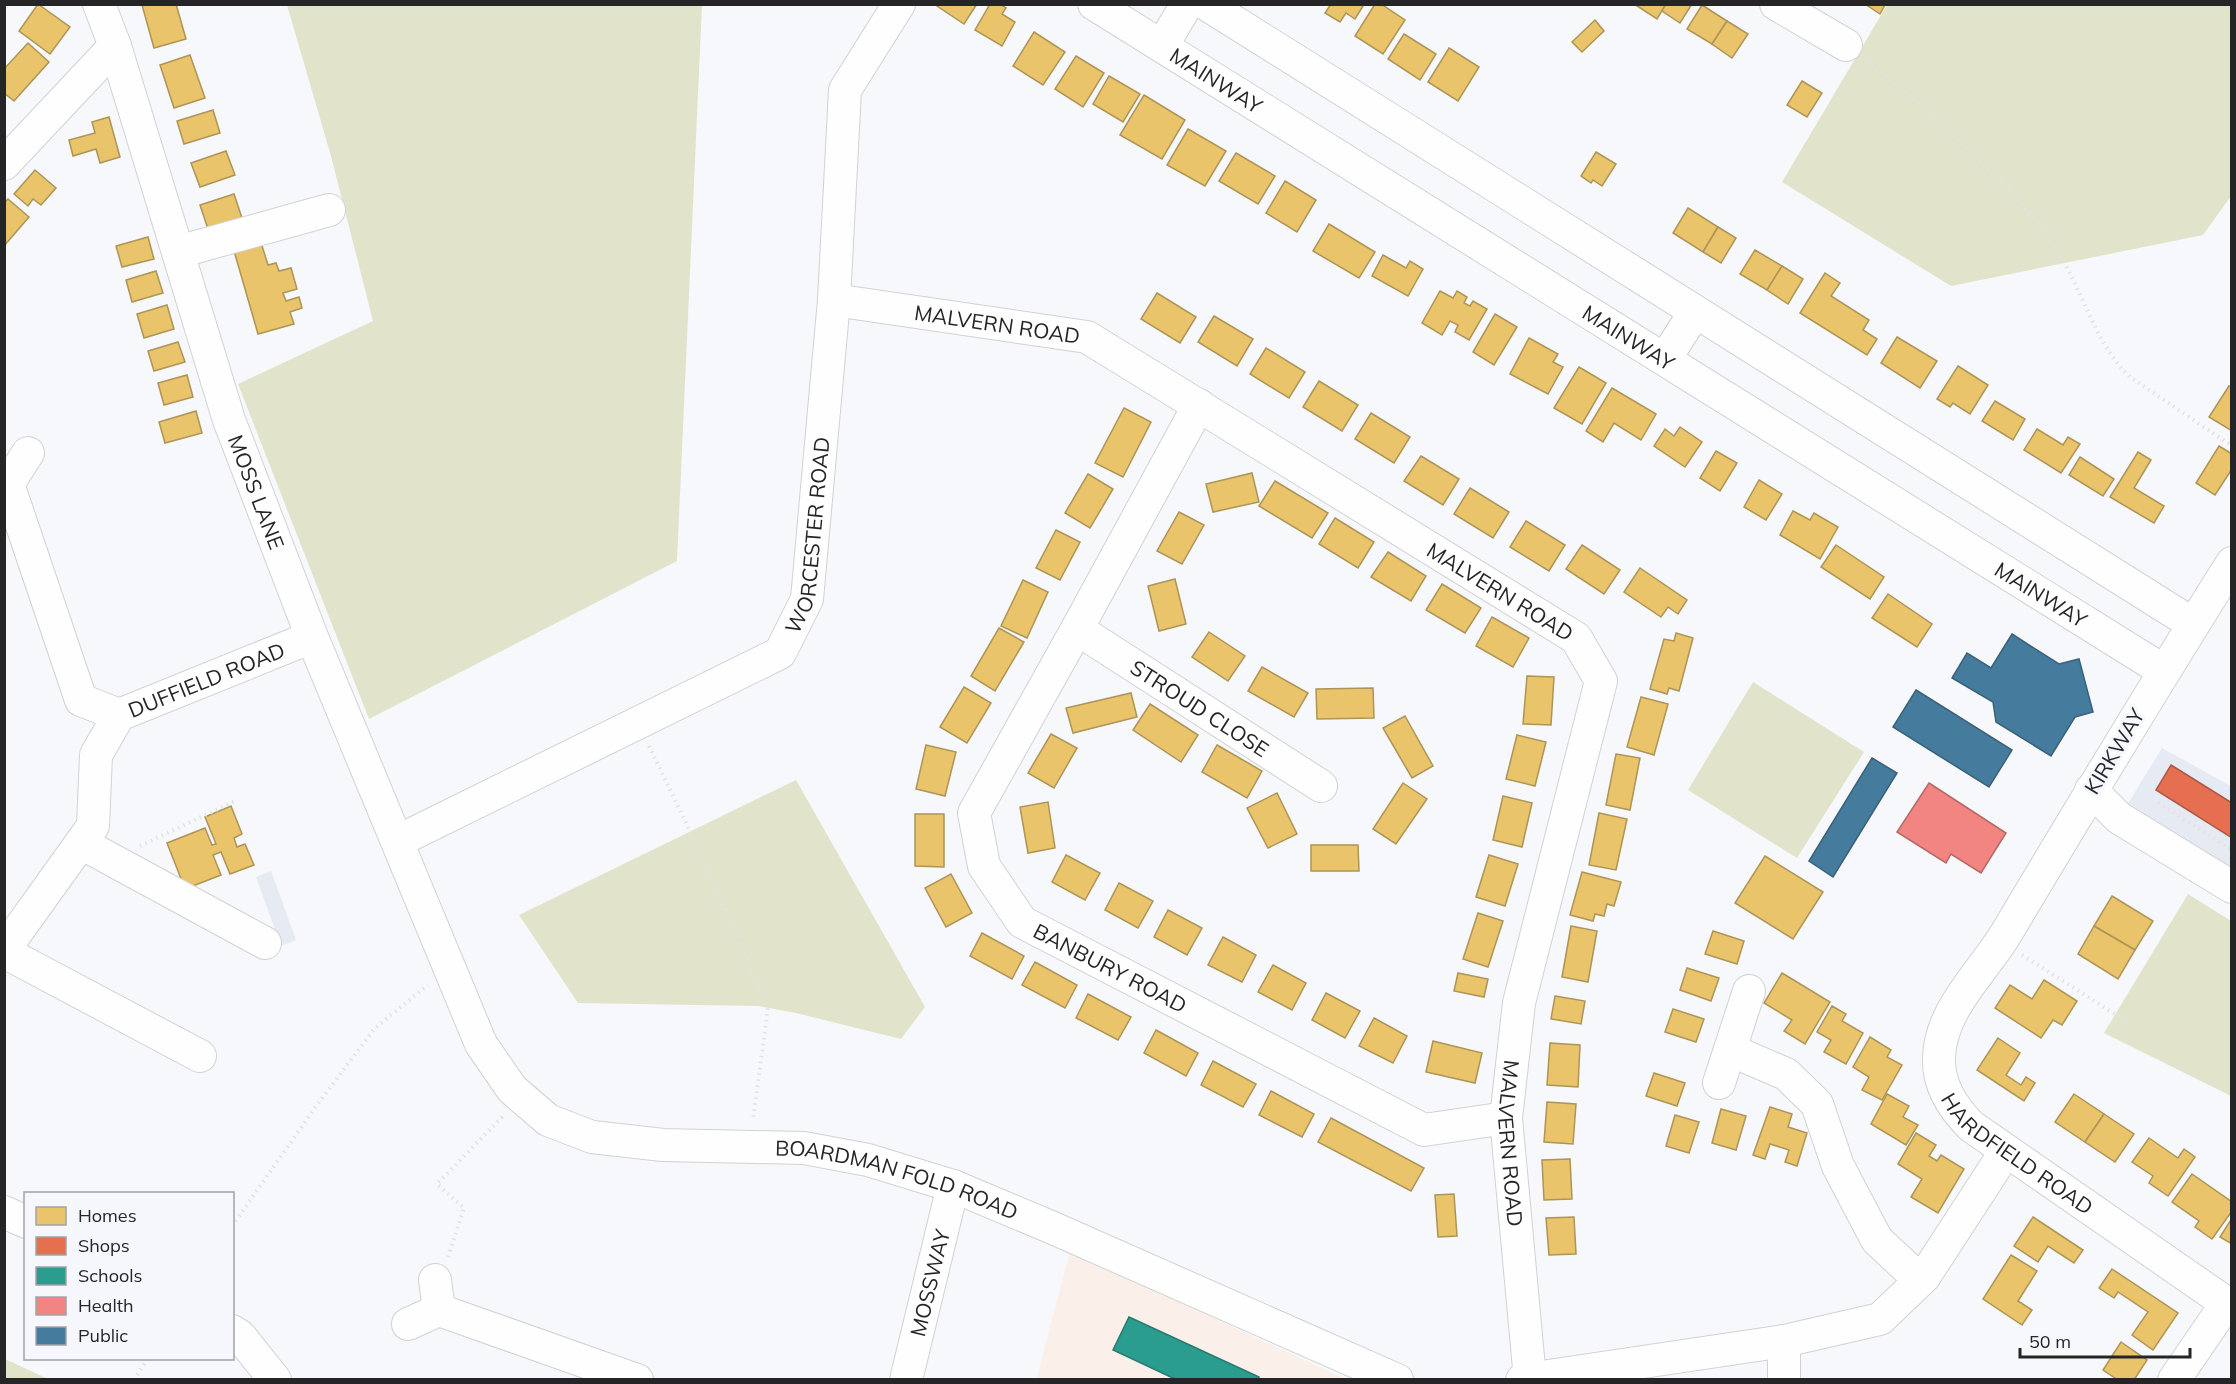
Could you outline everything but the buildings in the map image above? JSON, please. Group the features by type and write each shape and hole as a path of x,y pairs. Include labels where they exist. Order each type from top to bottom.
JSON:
{"street":[{"name":"MOSS LANE","path":"99,4 115,46 229,420 312,637 450,968"},
{"name":"WORCESTER ROAD","path":"398,841 780,653 807,599 834,300 845,90 899,4"},
{"name":"MAINWAY","path":"1094,4 2164,671"},
{"path":"1162,46 1187,4"},
{"path":"1206,4 2193,624"},
{"path":"1776,4 1846,45"},
{"path":"4,164 115,46"},
{"path":"178,252 328,210"},
{"name":"MALVERN ROAD","path":"834,300 1087,337 1576,638 1601,681 1519,1003 1506,1118 1526,1379"},
{"path":"1665,359 1695,312"},
{"name":"BANBURY ROAD","path":"1199,405 974,813 984,866 1022,922 1424,1130 1506,1118"},
{"path":"28,453 8,484 81,700 119,715"},
{"name":"KIRKWAY","path":"2001,942 2091,790 2232,562"},
{"name":"STROUD CLOSE","path":"1077,629 1321,786"},
{"name":"DUFFIELD ROAD","path":"4,951 93,826 96,755 119,715 312,637"},
{"path":"2091,790 2119,818 2232,887"},
{"path":"81,843 265,943"},
{"name":"HARDFIELD ROAD","path":"2001,942 1954,1007 1945,1028 1939,1058 1941,1075 1948,1096 1958,1112 1971,1126 2229,1306"},
{"path":"4,951 200,1056"},
{"name":"BOARDMAN FOLD ROAD","path":"450,968 481,1044 512,1089 548,1120 592,1137 663,1145 804,1148 868,1160 953,1186 1396,1380"},
{"path":"1719,1083 1749,991"},
{"path":"1730,1050 1786,1074 1817,1104 1838,1166 1877,1240 1920,1280"},
{"path":"1526,1379 1784,1341 1880,1319 1920,1280 2006,1151"},
{"name":"MOSSWAY","path":"906,1380 953,1186"},
{"path":"4,1212 24,1221"},
{"path":"435,1280 438,1310"},
{"path":"2174,1380 2229,1306"},
{"path":"408,1324 438,1310 637,1380"},
{"path":"234,1332 240,1336 275,1380"},
{"path":"1784,1341 1784,1380"}],"path":[{"path":"1846,45 1909,94 1965,145 2023,204 2062,258 2101,338 2119,367 2130,377 2232,446"},
{"path":"625,728 633,744 645,738 690,831 768,1008 750,1147"},
{"path":"111,860 237,800"},
{"path":"2158,803 2232,850"},
{"path":"2001,942 2129,1023"},
{"path":"234,1223 317,1105 375,1028 450,968"},
{"path":"435,1280 444,1270 464,1208 437,1184 522,1097"},
{"path":"134,1380 147,1360"}],"shaded area":[{"path":"2162,748 2231,786 2231,880 2121,815"},
{"path":"271,871 296,940 281,946 256,877"},
{"path":"1070,1252 1210,1316 1345,1379 1036,1380"}],"green space":[{"path":"287,5 702,5 677,561 369,719 238,384 373,321 331,156"},
{"path":"1887,5 2231,5 2231,196 2203,235 1951,286 1782,182"},
{"path":"1753,682 1864,752 1797,858 1688,790"},
{"path":"796,780 925,1007 901,1039 758,1006 578,1003 519,915"},
{"path":"2188,894 2231,921 2231,1096 2104,1033"},
{"path":"5,1359 48,1379 5,1379"}]}
